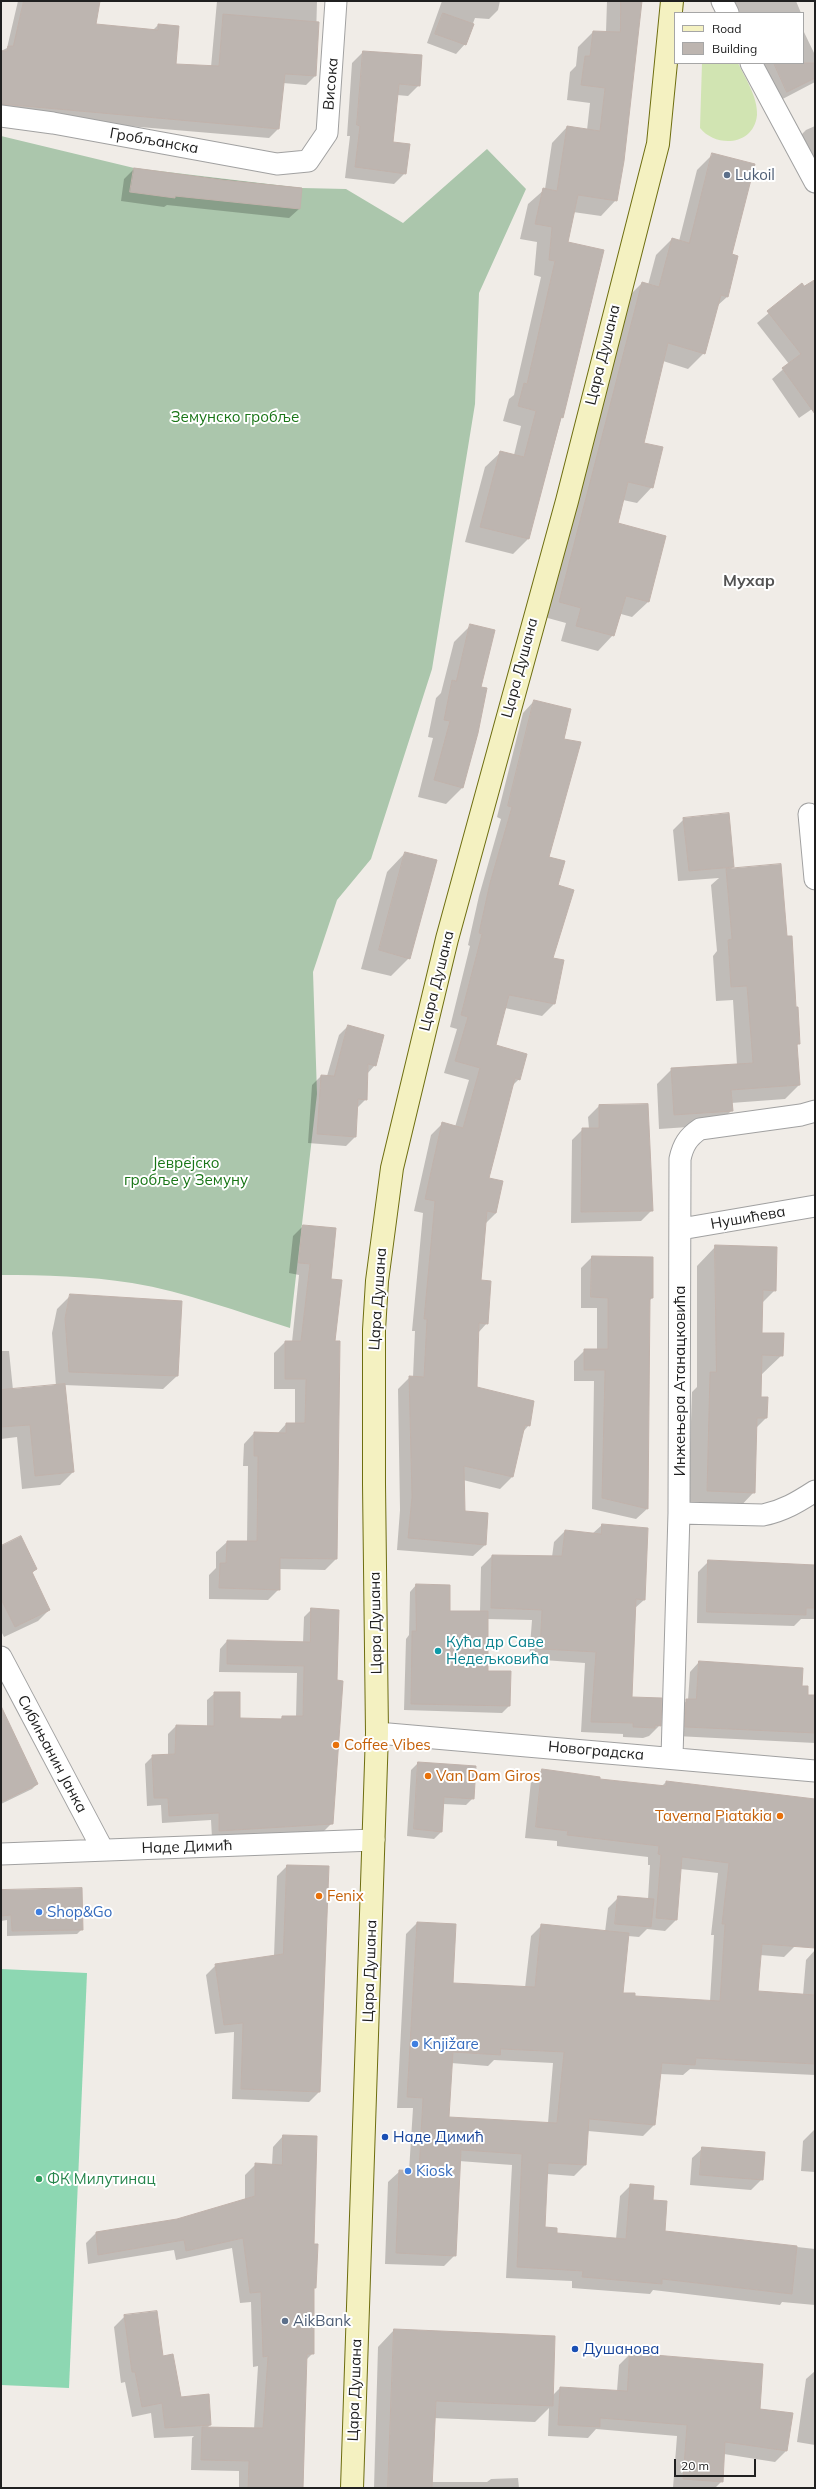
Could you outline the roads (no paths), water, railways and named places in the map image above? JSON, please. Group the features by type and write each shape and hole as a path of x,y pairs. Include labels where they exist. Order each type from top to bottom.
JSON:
{"main road":[{"name":"Цара Душана","path":"352,2488 377,1733 374,1330 377,1281 392,1168 474,833 566,501 658,144 672,1"}],"street":[{"name":"Висока","path":"308,161 327,133 336,1"},
{"path":"722,1 728,12"},
{"path":"753,64 815,182"},
{"name":"Гробљанска","path":"1,116 53,123 277,164 308,161"},
{"path":"810,814 815,879"},
{"name":"Инжењера Атанацковића","path":"672,1757 678,1513 681,1229 680,1159 682,1147 690,1135 700,1129 801,1115 815,1111"},
{"name":"Нушићева","path":"681,1229 815,1206"},
{"path":"678,1513 762,1515 785,1509 815,1491"},
{"name":"Сибињанин Јанка","path":"1,1657 103,1850"},
{"name":"Новоградска","path":"377,1733 672,1757 815,1771"},
{"name":"Наде Димић","path":"1,1854 374,1840"}],"place":[{"name":"Lukoil","path":"727,175"},
{"name":"Кућа др Саве Недељковића","path":"438,1651"},
{"name":"Coffee Vibes","path":"336,1745"},
{"name":"Van Dam Giros","path":"428,1776"},
{"name":"Taverna Piatakia","path":"780,1816"},
{"name":"Fenix","path":"319,1896"},
{"name":"Shop&Go","path":"39,1912"},
{"name":"Knjižare","path":"415,2044"},
{"name":"Наде Димић","path":"385,2137"},
{"name":"Kiosk","path":"408,2171"},
{"name":"ФК Милутинац","path":"39,2179"},
{"name":"AikBank","path":"285,2321"},
{"name":"Душанова","path":"575,2349"}],"district":[{"name":"Мухар","path":"749,581"}],"park label":[{"name":"Земунско гробље","path":"235,417"},
{"name":"Јеврејско гробље у Земуну","path":"186,1172"}]}
